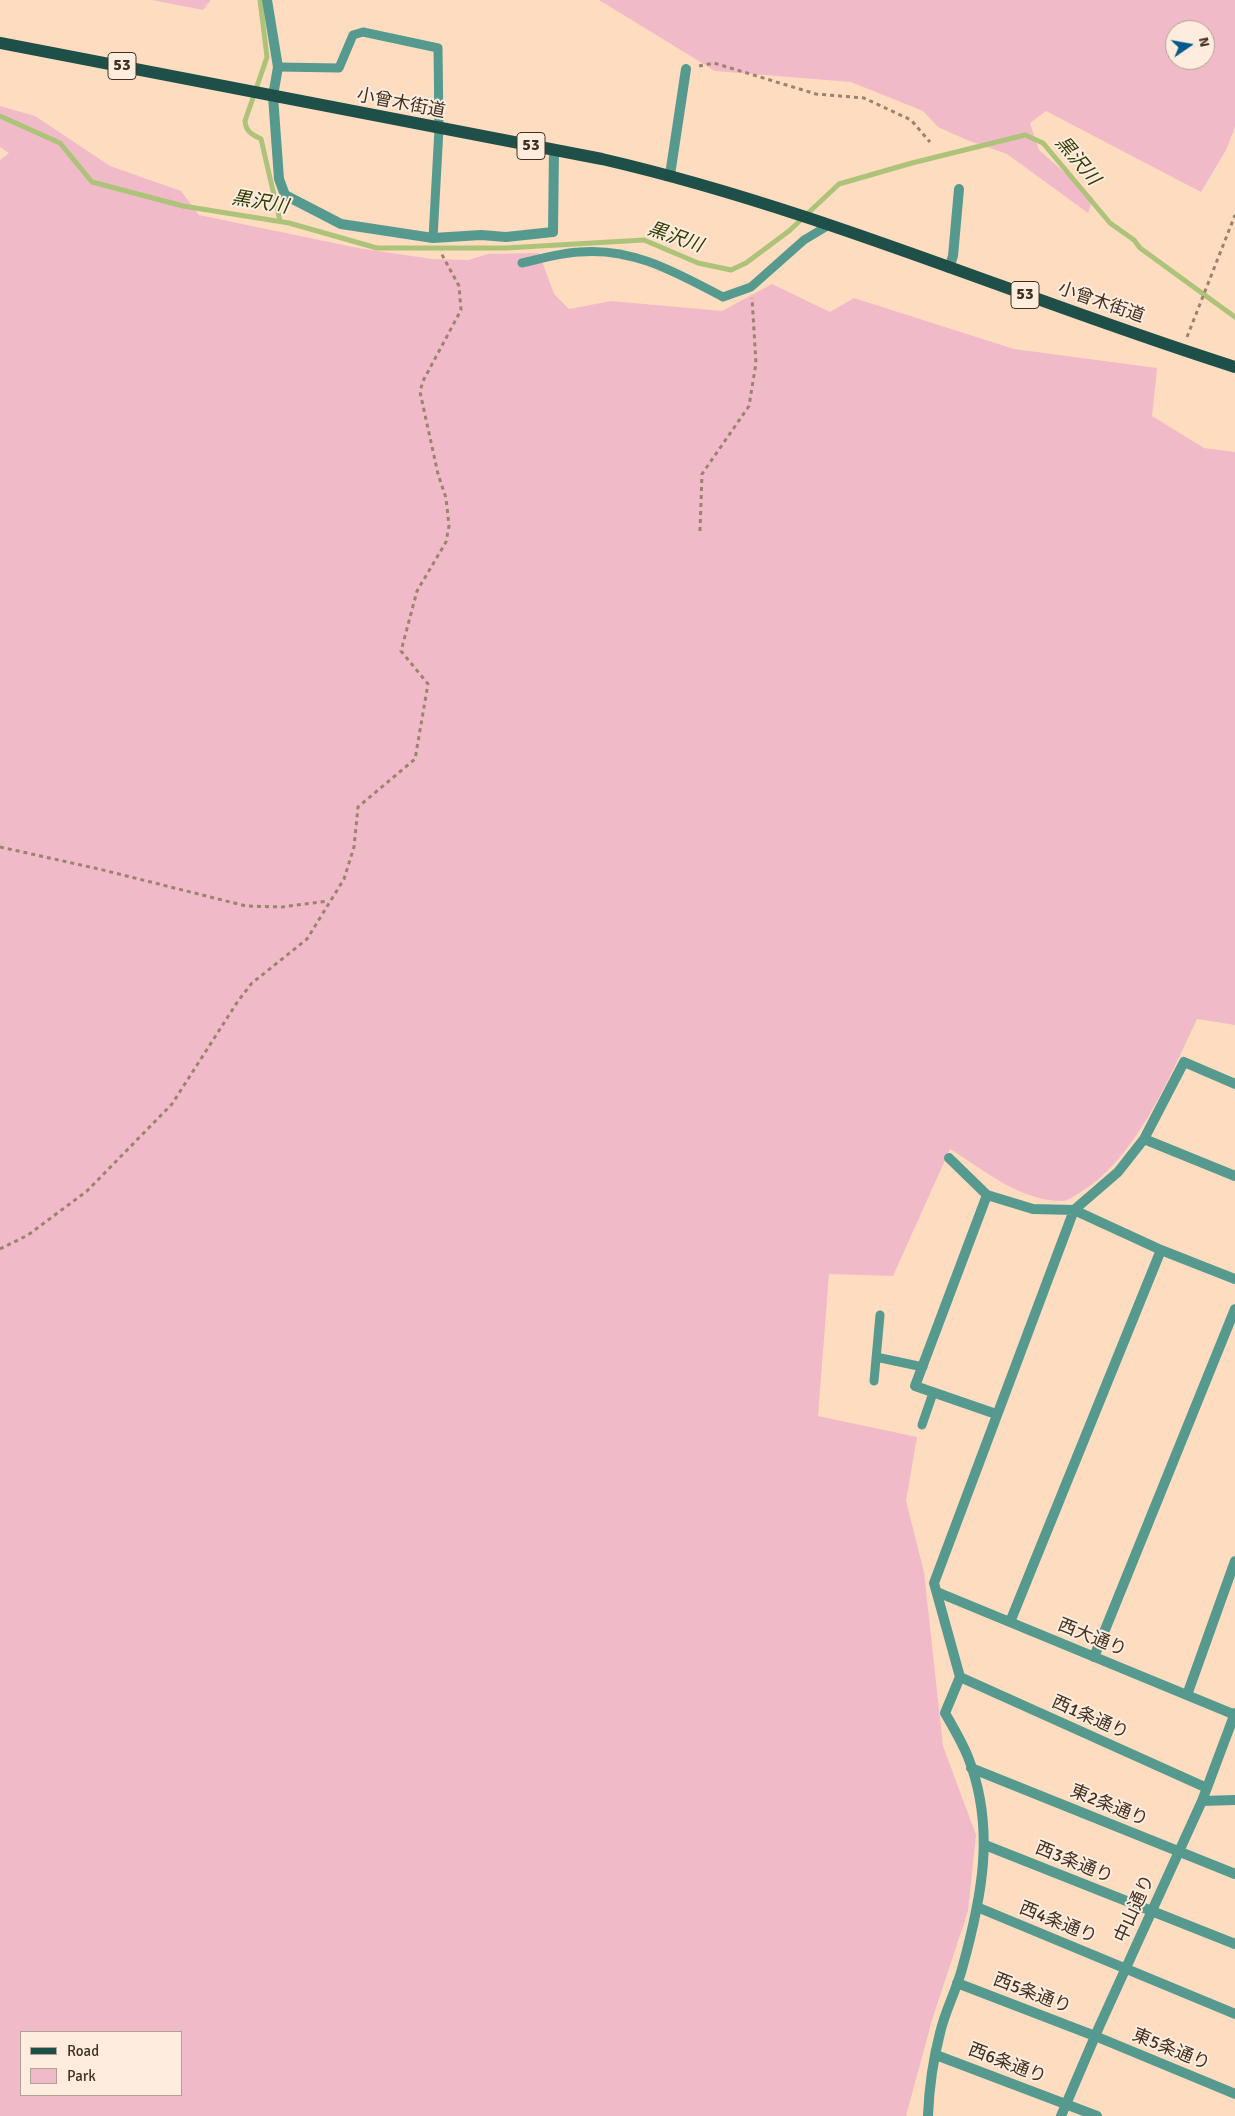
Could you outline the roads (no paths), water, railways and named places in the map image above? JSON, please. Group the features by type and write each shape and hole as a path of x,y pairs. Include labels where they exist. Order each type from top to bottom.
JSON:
{"main road":[{"name":"小曾木街道","path":"0,43 554,150 670,175 816,220 1235,367"}],"street":[{"path":"267,0 278,67 269,96 279,179 285,195 341,224 433,238 482,235 506,237 553,232 554,150"},
{"path":"670,175 686,69"},
{"path":"949,268 953,256 959,190"},
{"path":"928,2116 929,2097 940,2033 957,1983 977,1908 986,1836 968,1756 945,1713 960,1677 934,1582 1074,1210 1118,1172 1144,1139 1184,1062 1235,1084"},
{"path":"1144,1139 1235,1176"},
{"path":"949,1158 987,1195 1033,1209 1074,1210 1161,1250 1235,1279"},
{"path":"987,1195 915,1386 996,1414"},
{"path":"1010,1622 1161,1250"},
{"path":"1094,1657 1235,1309"},
{"path":"1187,1695 1235,1561"},
{"name":"西大通り","path":"937,1592 1235,1714"},
{"name":"西1条通り","path":"960,1677 1207,1788"},
{"name":"中山通り","path":"1061,2116 1095,2036 1202,1801 1235,1714"},
{"name":"東2条通り","path":"971,1768 1235,1874"},
{"path":"1202,1801 1235,1800"},
{"name":"西3条通り","path":"985,1845 1235,1944"},
{"name":"西4条通り","path":"977,1908 1235,2014"},
{"name":"西5条通り","path":"957,1983 1095,2036"},
{"name":"東5条通り","path":"1095,2036 1235,2094"},
{"name":"西6条通り","path":"936,2055 1097,2116"}],"lane":[{"path":"278,67 339,68 353,36 363,32 438,48 439,129 433,238"},
{"path":"522,263 579,252 631,255 663,266 723,297 751,287 804,240 829,225"},
{"path":"874,1381 880,1314"},
{"path":"876,1357 922,1367"},
{"path":"922,1425 934,1393"}],"waterway":[{"path":"260,0 267,57 245,121 248,130 261,139 280,221"},
{"name":"黒沢川","path":"0,116 60,143 92,182 183,206 289,223 377,248 506,248 644,240 698,263 731,270 746,263 789,231 839,184 912,163 1025,135 1043,143 1110,223 1134,240 1140,248 1235,317"}]}
